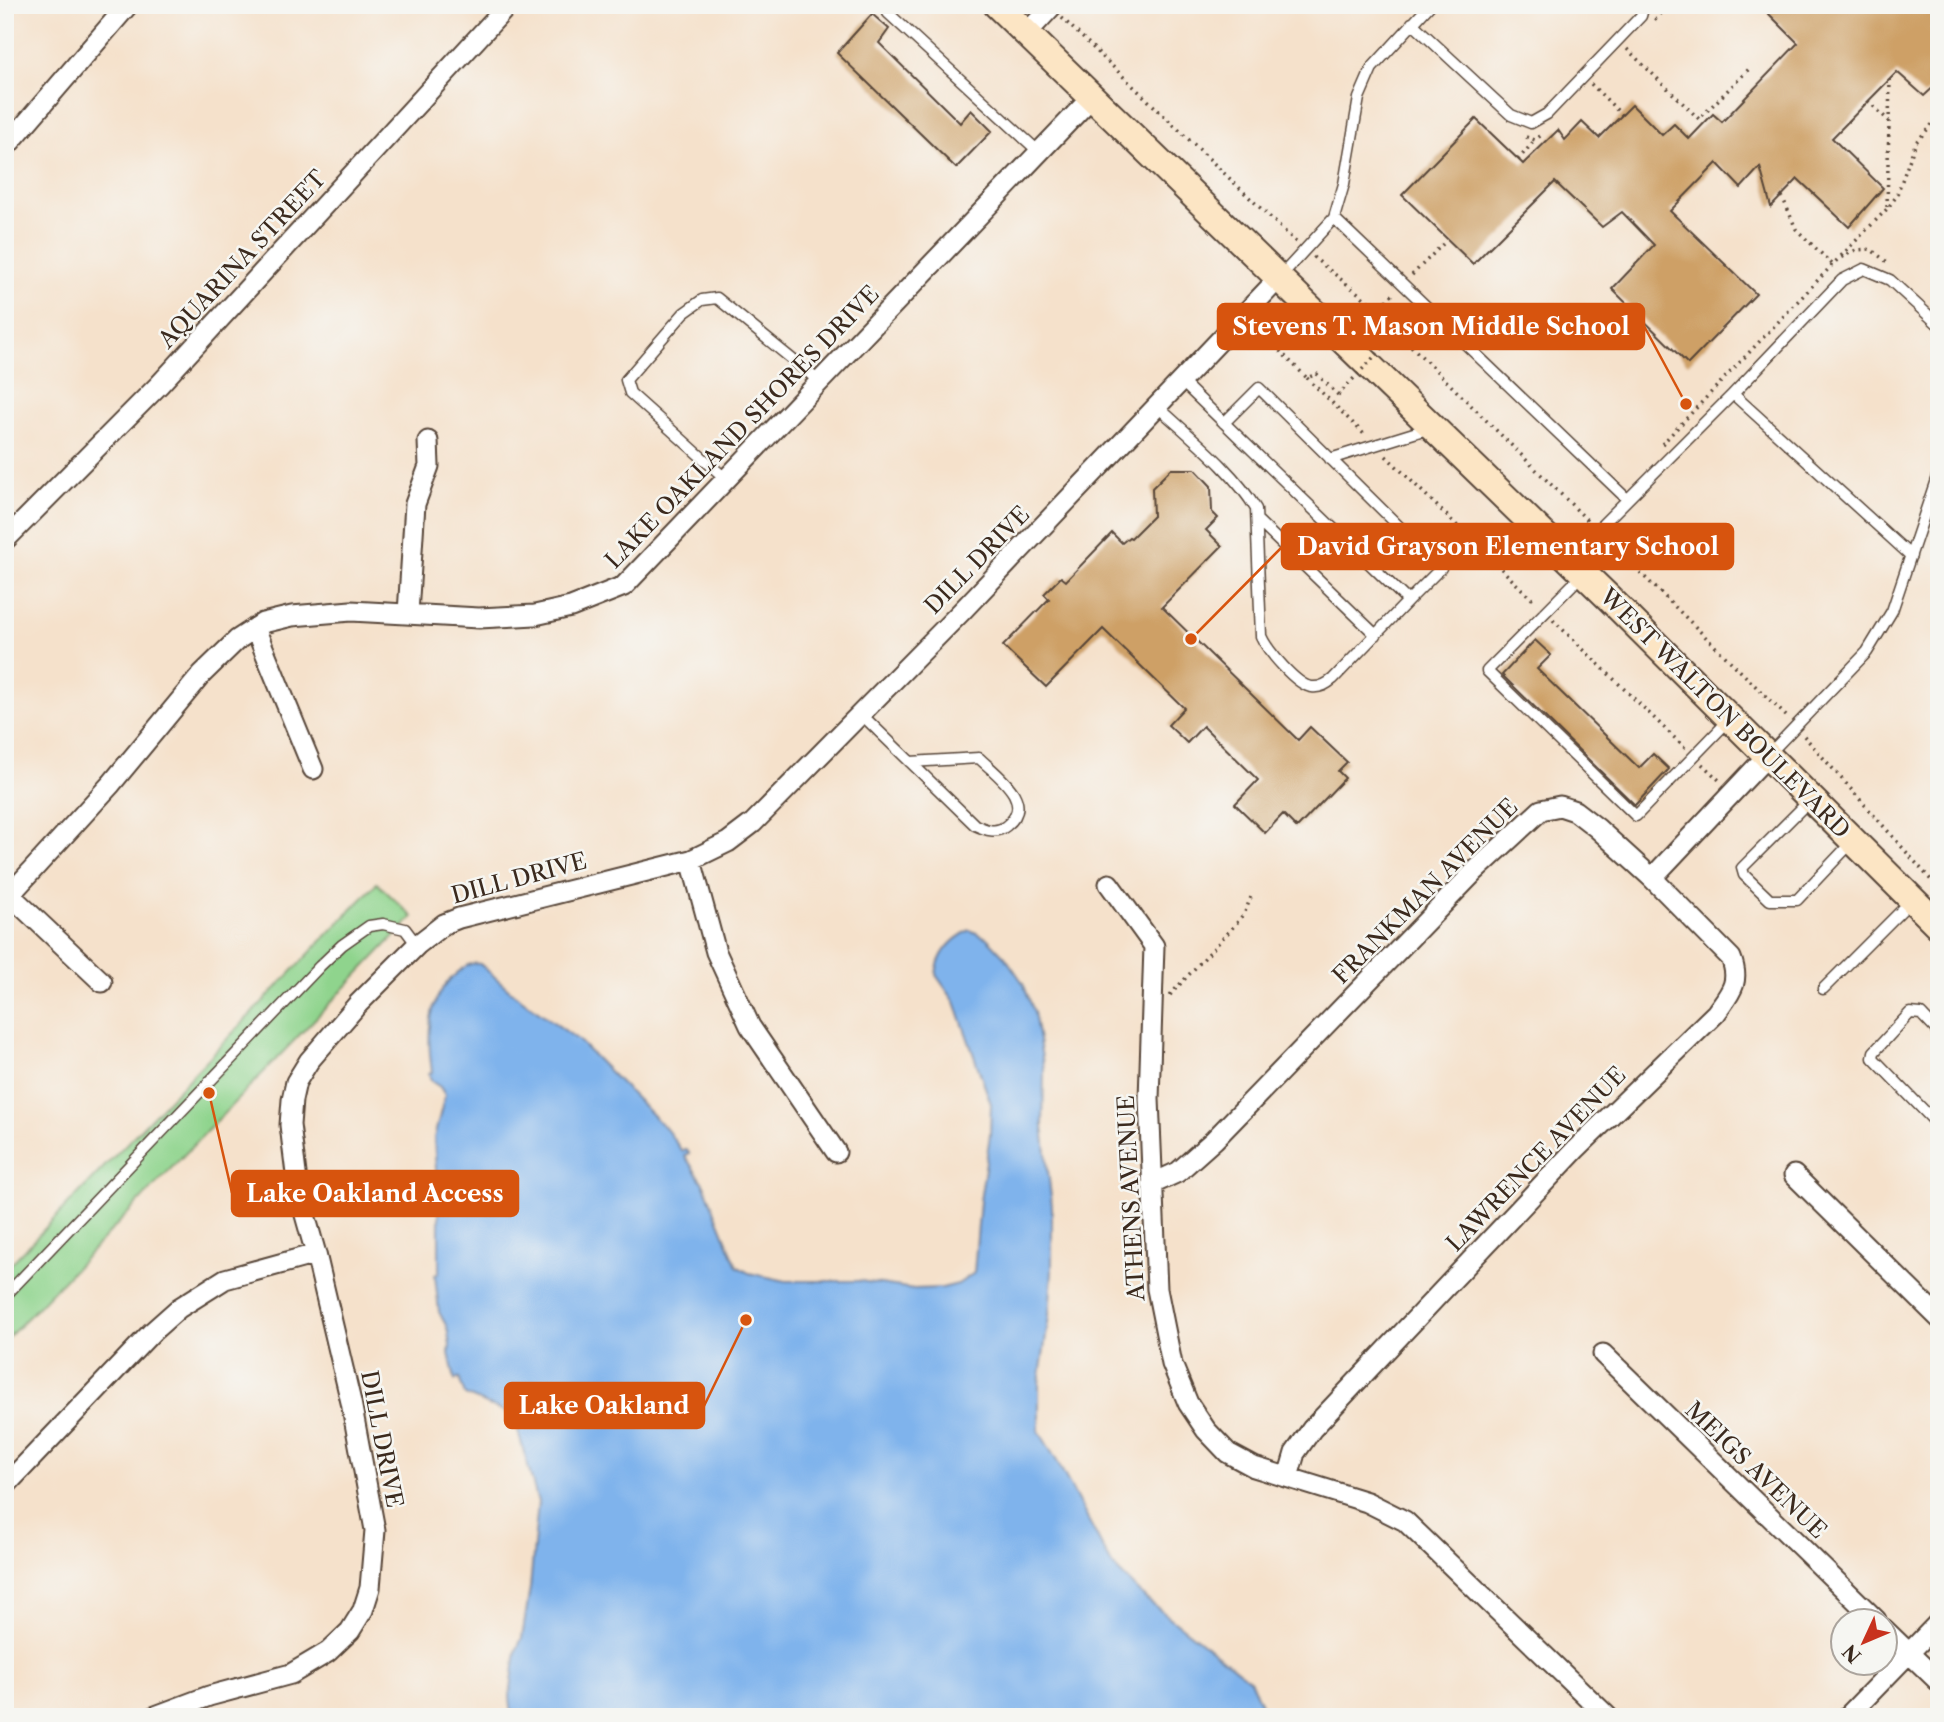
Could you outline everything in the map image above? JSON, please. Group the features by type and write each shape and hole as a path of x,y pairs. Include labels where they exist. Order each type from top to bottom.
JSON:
{"main road":[{"name":"WEST WALTON BOULEVARD","path":"997,5 1576,566 1939,926"}],"street":[{"path":"5,148 128,5"},
{"name":"AQUARINA STREET","path":"5,540 159,385 508,5"},
{"path":"1026,33 1052,6"},
{"name":"LAKE OAKLAND SHORES DRIVE","path":"8,897 111,784 202,674 237,640 263,623 292,616 351,611 479,618 535,615 571,607 624,586 1092,97"},
{"name":"DILL DRIVE","path":"153,1717 209,1696 291,1674 328,1652 350,1631 363,1610 370,1588 375,1530 351,1402 298,1190 290,1125 296,1082 309,1061 333,1032 417,945 444,924 691,860 728,842 753,823 1279,278"},
{"path":"408,613 415,504 429,466 428,441"},
{"path":"255,628 313,769"},
{"path":"1652,877 1768,755"},
{"name":"FRANKMAN AVENUE","path":"1152,1184 1178,1172 1214,1140 1475,871 1541,810 1560,806 1575,811 1652,877"},
{"path":"691,860 716,952 750,1026 836,1152"},
{"name":"LAWRENCE AVENUE","path":"1288,1477 1295,1453 1312,1429 1575,1150 1716,1013 1733,989 1737,973 1731,958 1652,877"},
{"name":"ATHENS AVENUE","path":"1110,884 1154,946 1149,1099 1157,1289 1172,1364 1188,1403 1206,1430 1228,1453 1254,1467 1367,1502 1405,1521 1608,1717"},
{"path":"8,897 102,982"},
{"path":"1794,1175 1939,1318"},
{"path":"5,1486 152,1332 179,1308 225,1279 316,1254"},
{"name":"MEIGS AVENUE","path":"1603,1354 1862,1606"},
{"path":"1847,1717 1939,1622"},
{"path":"1898,1642 1939,1682"}],"lane":[{"path":"895,5 888,13 1039,152"},
{"path":"1279,278 1334,218 1344,184 1359,98 1372,68 1430,5"},
{"path":"1412,23 1511,115 1531,123 1547,114 1557,104 1641,16 1644,5"},
{"path":"1334,218 1627,499"},
{"path":"1730,719 1636,816 1487,671 1545,612 1597,530 1842,280 1864,269 1890,280 1939,325"},
{"path":"727,480 630,393 626,380 684,313 702,300 717,298 820,383"},
{"path":"1181,381 1408,601"},
{"path":"1157,406 1249,496 1256,509 1258,521 1261,636 1265,645 1301,683 1311,688 1324,686 1441,568 1259,388 1224,423"},
{"path":"1733,394 1911,556"},
{"path":"1330,459 1433,428"},
{"path":"1768,755 1867,652 1892,611 1939,471"},
{"path":"1258,521 1376,635"},
{"path":"861,714 910,762 975,825 987,831 1001,830 1012,822 1018,813 1018,801 1012,791 979,758 910,762"},
{"path":"1812,798 1742,868 1744,875 1770,900 1797,900 1854,840"},
{"path":"1823,989 1913,900"},
{"path":"5,1296 342,945 369,926 383,924 405,929 417,945"},
{"path":"1939,1032 1921,1014 1910,1013 1874,1052 1873,1058 1939,1126"}],"path":[{"path":"1652,23 1669,5"},
{"path":"1052,6 1305,250 1378,309 1403,338 1796,726 1939,889"},
{"path":"1618,57 1635,40"},
{"path":"1627,48 1699,119 1749,69"},
{"path":"1888,209 1890,80"},
{"path":"1591,84 1622,115"},
{"path":"1868,101 1889,121"},
{"path":"1654,452 1888,209 1896,197 1916,142 1939,117"},
{"path":"1518,160 1545,132"},
{"path":"1524,136 1535,140"},
{"path":"1782,196 1797,229 1833,265"},
{"path":"1838,259 1856,250 1870,248 1892,267"},
{"path":"1245,316 1732,793"},
{"path":"1307,378 1317,374 1338,395 1389,341 1368,321"},
{"path":"1152,1010 1236,923 1245,912 1251,897"}],"green space":[{"path":"377,883 413,917 5,1341 5,1270"}],"water":[{"path":"970,930 987,938 1005,957 1023,983 1034,1012 1044,1069 1043,1126 1052,1206 1052,1272 1049,1316 1039,1383 1039,1431 1112,1565 1146,1599 1250,1680 1267,1717 512,1717 510,1696 516,1651 522,1638 530,1588 538,1502 516,1424 508,1413 465,1395 459,1378 455,1380 447,1327 439,1312 435,1275 439,1273 439,1216 434,1138 445,1095 440,1087 431,1081 429,1032 439,995 462,969 470,964 480,964 513,993 578,1040 667,1130 682,1151 686,1149 689,1153 685,1156 704,1185 737,1266 749,1273 786,1281 860,1281 914,1289 942,1288 958,1284 974,1273 980,1201 990,1135 991,1104 955,1002 936,975 947,948"}],"building":[{"path":"1760,5 1939,5 1939,82 1924,96 1897,72 1832,138 1883,188 1849,227 1798,179 1771,207 1760,167 1741,188 1717,163 1670,211 1756,294 1688,364 1612,289 1654,245 1622,212 1602,227 1555,182 1473,264 1402,195 1476,119 1523,164 1558,130 1565,140 1582,122 1599,138 1632,105 1662,135 1674,124 1689,139 1713,114 1722,122 1798,43"},
{"path":"872,14 889,29 879,43 960,123 971,110 992,131 956,168 837,53"},
{"path":"1171,469 1195,469 1211,486 1212,512 1218,518 1206,530 1222,546 1162,607 1298,740 1310,727 1347,762 1338,771 1345,778 1297,828 1283,814 1265,833 1235,804 1258,780 1203,726 1187,743 1168,725 1184,708 1103,629 1046,687 1003,646 1049,599 1044,594 1061,577 1066,581 1112,533 1122,543 1131,538 1153,516 1152,488"},
{"path":"1535,640 1551,655 1537,669 1639,768 1653,754 1669,769 1635,805 1502,675"}],"place":[{"name":"Stevens T. Mason Middle School","path":"1686,404"},
{"name":"David Grayson Elementary School","path":"1191,639"},
{"name":"Lake Oakland Access","path":"209,1093"},
{"name":"Lake Oakland","path":"746,1320"}]}
